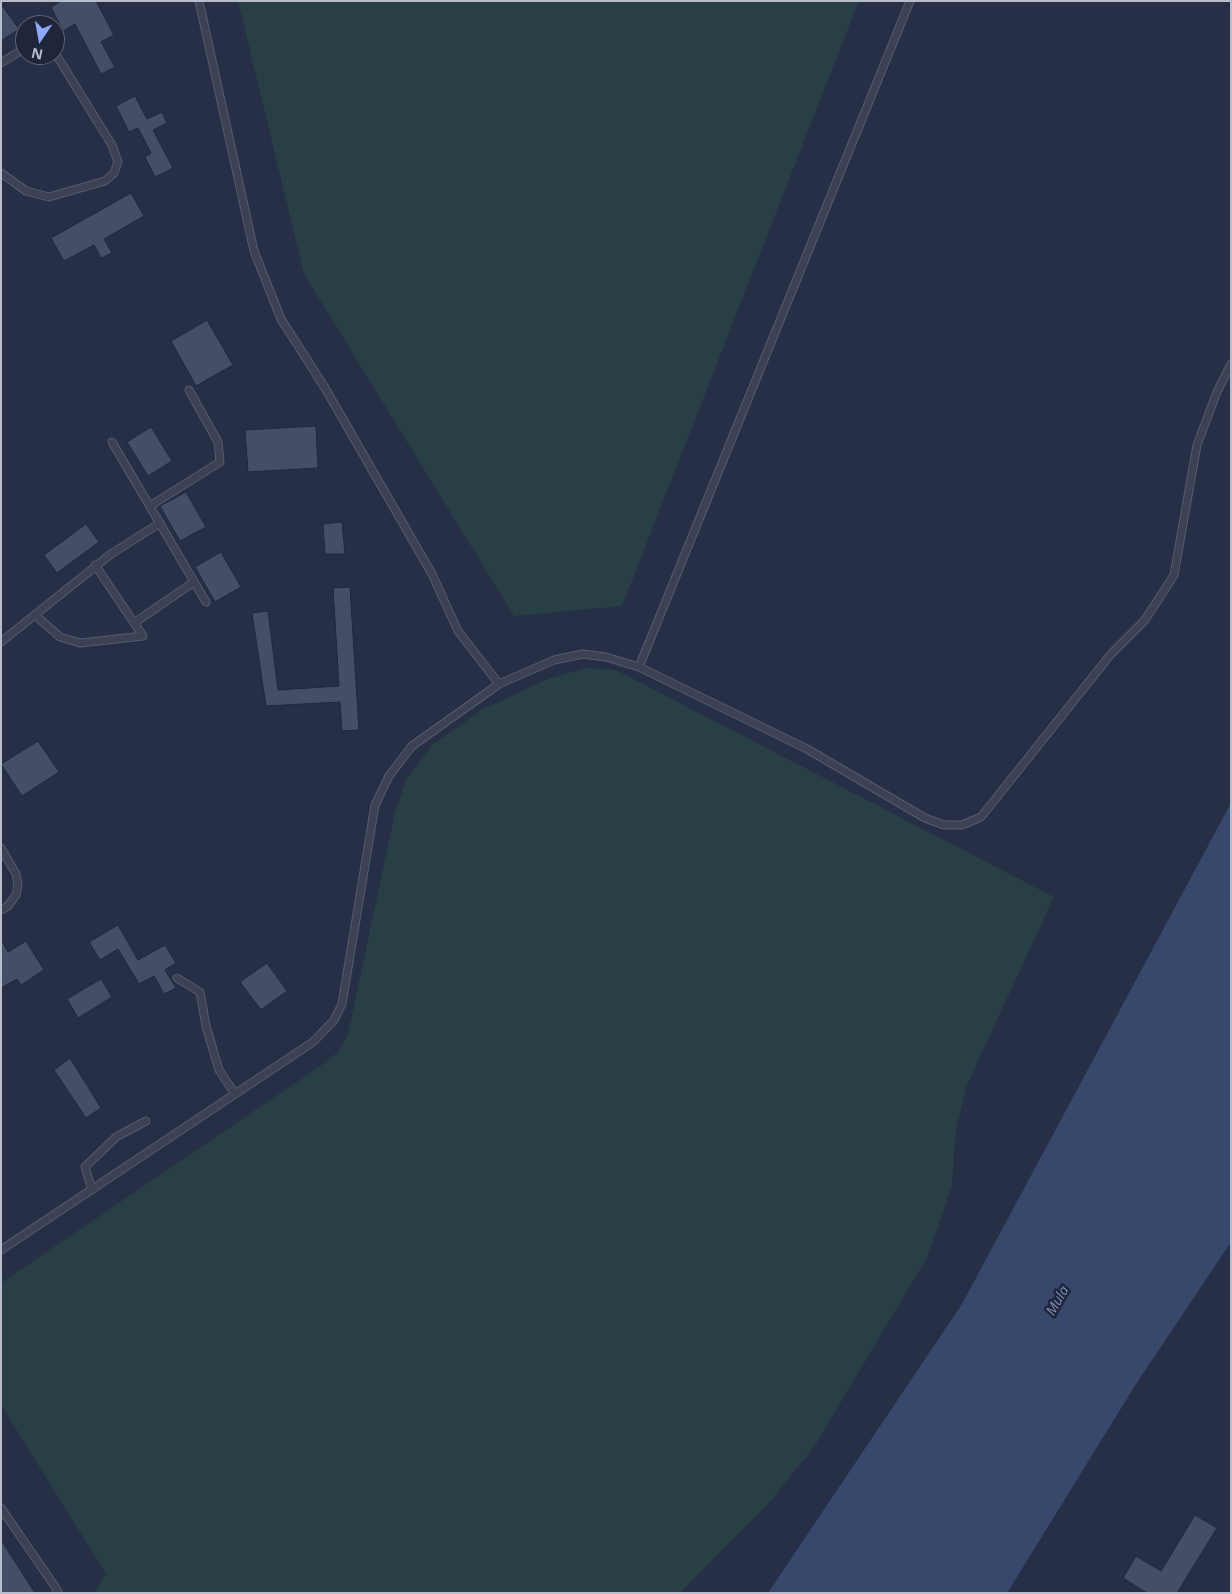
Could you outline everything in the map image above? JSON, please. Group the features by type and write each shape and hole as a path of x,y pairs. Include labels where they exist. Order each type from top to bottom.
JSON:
{"lane":[{"path":"199,1 254,251 281,319 325,388 432,574 458,632 499,684"},
{"path":"639,668 910,1"},
{"path":"1,64 15,55"},
{"path":"1,173 26,191 49,197 105,181 114,173 118,162 112,145 62,65"},
{"path":"1,1250 313,1042 334,1020 342,1004 375,805 389,776 412,746 499,684 554,660 582,654 606,657 639,668 807,749 926,818 944,825 962,825 981,817 1110,654 1145,620 1174,575 1198,445 1217,392 1231,364"},
{"path":"150,506 220,462 218,442 190,390"},
{"path":"112,442 206,602"},
{"path":"1,642 96,565 160,523"},
{"path":"35,615 60,637 80,643 142,636 96,565"},
{"path":"134,623 194,582"},
{"path":"1,848 16,874 18,884 16,895 8,906 1,910"},
{"path":"177,978 200,992 219,1070 235,1094"},
{"path":"92,1190 85,1167 116,1137 146,1121"},
{"path":"1,1508 58,1591 56,1593"}],"shaded area":[{"path":"238,1 859,1 622,606 514,616 304,274"},
{"path":"586,668 616,670 1054,897 967,1085 956,1129 952,1186 927,1258 814,1447 769,1503 680,1593 94,1593 106,1574 1,1405 1,1283 326,1062 339,1051 348,1034 395,812 406,780 432,745 483,709 548,679"}],"water":[{"name":"Mula","path":"1231,803 1231,1242 1136,1384 1007,1593 768,1593 962,1304"}],"building":[{"path":"61,1 96,1 114,35 101,42 115,67 101,74 75,24 65,30 65,15 55,15 51,7"},
{"path":"1,4 15,23 15,32 1,41"},
{"path":"135,96 147,119 162,112 167,123 153,130 173,168 155,177 145,157 151,153 138,128 129,132 116,106"},
{"path":"131,193 144,216 104,239 112,253 101,258 94,245 64,261 51,238"},
{"path":"207,320 233,365 196,386 171,341"},
{"path":"316,426 318,468 248,472 245,430"},
{"path":"151,427 172,461 148,476 127,442"},
{"path":"186,492 206,527 180,541 160,506"},
{"path":"342,522 345,554 325,554 323,524"},
{"path":"86,524 99,542 57,573 44,555"},
{"path":"221,552 241,587 215,602 195,567"},
{"path":"350,587 359,730 342,731 340,702 266,706 252,613 268,611 278,690 339,686 333,588"},
{"path":"38,741 59,772 22,796 1,764"},
{"path":"118,925 138,960 165,945 176,963 165,970 176,988 164,994 154,976 139,984 118,949 100,960 89,942"},
{"path":"1,939 8,952 26,941 44,970 21,985 17,979 1,988"},
{"path":"267,963 287,991 261,1010 240,982"},
{"path":"101,979 112,997 78,1018 67,999"},
{"path":"70,1058 101,1108 86,1118 54,1070"},
{"path":"1195,1515 1217,1528 1177,1593 1147,1593 1123,1578 1136,1556 1161,1571"},
{"path":"1,1540 35,1593 1,1593"}]}
